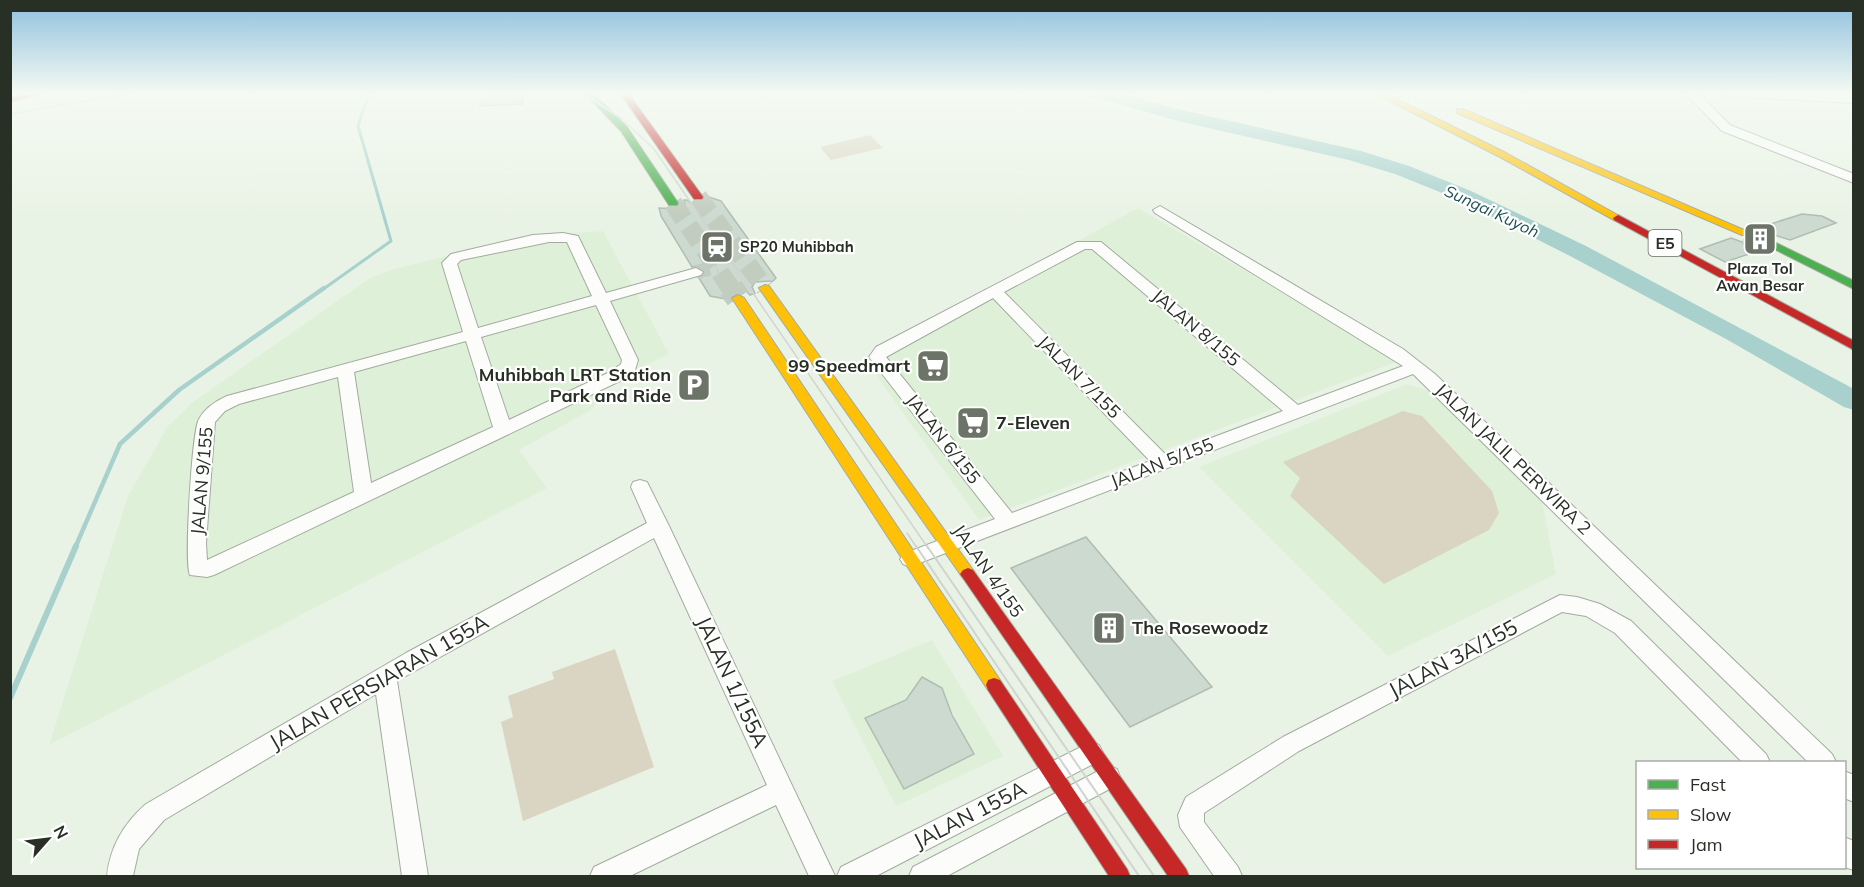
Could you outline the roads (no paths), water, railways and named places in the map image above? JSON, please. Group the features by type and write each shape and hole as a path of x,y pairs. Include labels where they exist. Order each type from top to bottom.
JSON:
{"main road":[{"path":"626,134 674,203"},
{"path":"653,134 698,197"},
{"name":"E5","path":"1461,134 1854,346"},
{"name":"E5","path":"1517,134 1746,232"},
{"path":"1774,245 1854,286"},
{"name":"JALAN 4/155","path":"765,288 948,544 1090,753 1179,876"},
{"path":"738,298 1120,876"}],"street":[{"path":"1738,134 1854,179"},
{"name":"JALAN JALIL PERWIRA 2","path":"1160,210 1397,353 1429,378 1823,761"},
{"path":"503,429 449,263 451,260 552,237 567,237 573,239 602,299"},
{"name":"JALAN 8/155","path":"994,291 1082,245 1096,245 1296,412"},
{"name":"JALAN 9/155","path":"602,299 630,360 629,366 616,376 207,569 197,569 196,543 206,422 219,407 233,400 696,272"},
{"name":"JALAN 6/155","path":"994,291 882,351 877,357 1008,522"},
{"name":"JALAN 7/155","path":"994,291 1163,463"},
{"name":"JALAN 5/155","path":"910,559 1414,367"},
{"path":"345,369 364,496"},
{"name":"JALAN 1/155A","path":"640,488 822,876"},
{"name":"JALAN PERSIARAN 155A","path":"121,869 128,841 140,825 155,812 385,677 659,526"},
{"name":"JALAN 3A/155","path":"1229,876 1193,827 1190,815 1195,805 1291,744 1560,603 1577,603 1599,611 1623,627 1757,761"},
{"path":"385,677 416,876"},
{"name":"JALAN 155A","path":"850,876 1090,753"},
{"name":"JALAN 155A","path":"922,876 1108,777"},
{"path":"603,876 783,790"}],"waterway":[{"path":"322,290 391,241 360,134"},
{"name":"Sungai Kuyoh","path":"1263,134 1354,155 1402,170 1464,195 1578,251 1735,334 1854,401"},
{"path":"75,548 120,444 179,390 324,288"},
{"path":"10,698 76,546"}],"tunnel":[{"path":"698,197 765,288"},
{"path":"673,203 732,290"},
{"path":"1746,233 1774,245"},
{"path":"696,272 717,267"},
{"path":"731,288 738,298"}],"tram line":[{"path":"638,134 654,149 928,548"},
{"path":"907,533 917,548"},
{"path":"916,546 1139,876"},
{"path":"927,546 1154,876"}],"place":[{"name":"Plaza Tol Awan Besar","path":"1760,239"},
{"name":"SP20 Muhibbah","path":"717,247"},
{"name":"99 Speedmart","path":"933,366"},
{"name":"Muhibbah LRT Station Park and Ride","path":"694,385"},
{"name":"7-Eleven","path":"973,423"},
{"name":"The Rosewoodz","path":"1109,628"}]}
